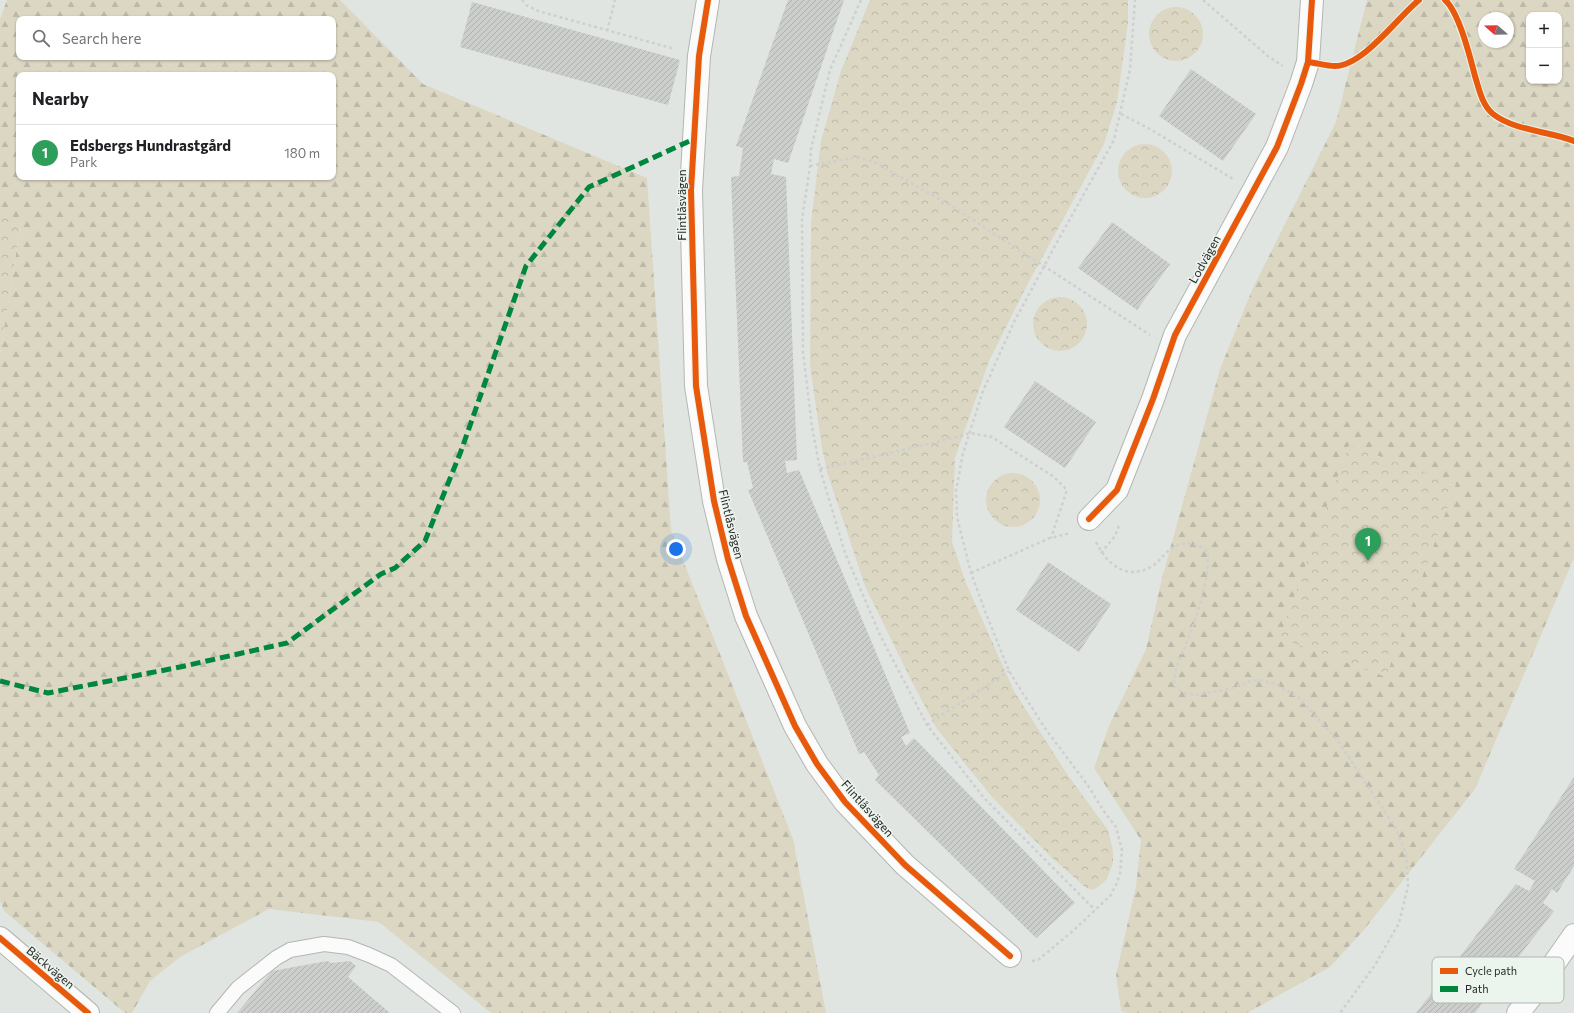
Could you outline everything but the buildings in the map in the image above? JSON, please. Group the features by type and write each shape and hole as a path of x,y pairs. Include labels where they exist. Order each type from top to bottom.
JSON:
{"street":[{"name":"Flintlåsvägen","path":"708,0 699,56 691,190 696,386 714,501 728,559 746,616 795,726 817,764 845,802 906,865 1010,956"},
{"name":"Lodvägen","path":"1089,521 1117,490 1153,399 1175,335 1277,148 1308,62 1312,0"},
{"path":"1559,957 1574,935"},
{"name":"Bäckvägen","path":"0,938 88,1013"},
{"path":"1518,1013 1526,1003"}],"lane":[{"path":"217,1013 238,988 276,958 290,950 324,944 348,947 369,954 391,965 453,1013"}],"path":[{"path":"522,0 526,5 538,12 699,56"},
{"path":"607,30 615,0"},
{"path":"861,0 830,70 811,149 802,220 803,352 812,427 820,469 845,553 880,635 927,725 984,798 1095,910"},
{"path":"1010,956 1020,961 1038,960 1110,896 1120,874 1122,850 1116,827 1103,810 1085,781 1044,728 1009,671 971,573 957,517 956,491 963,453 983,391 1014,322 1114,140 1130,69 1135,0"},
{"path":"1203,0 1269,57 1302,80"},
{"path":"1121,114 1150,129 1253,191"},
{"path":"810,166 857,156 874,162 950,205 1170,349"},
{"path":"820,469 970,433 992,437 1054,478 1067,490 1051,538"},
{"path":"971,573 1051,538 1071,533 1089,521 1094,538 1102,553 1112,565 1127,572 1141,572 1155,564 1174,546 1183,543 1202,546 1208,552 1207,573 1200,605 1193,627 1174,674 1174,686 1183,693 1195,695 1229,689 1251,681 1261,680 1276,684 1300,698 1338,740 1395,827 1406,854 1408,886 1399,923 1375,965 1340,1013"},
{"path":"927,725 1009,671"}],"green space":[{"path":"7,0 340,0 423,84 647,178 671,530 793,839 826,1013 491,1013 379,922 269,909 180,957 150,981 132,1013 125,1013 4,911 0,900 0,353 21,222 0,210 0,19"},
{"path":"870,0 1128,0 1128,23 1117,102 1104,144 1025,289 989,361 955,458 952,542 966,583 1014,691 1067,774 1108,830 1113,851 1113,863 1107,879 1093,890 1086,888 1050,856 992,797 937,729 865,586 829,478 822,449 810,365 811,223 821,141 841,71"},
{"path":"1367,0 1574,0 1574,558 1475,789 1363,931 1330,967 1247,1013 1128,1013 1121,1011 1116,975 1136,886 1141,840 1094,768 1109,726 1146,649 1162,578 1220,369 1252,290 1336,122"},
{"path":"1171,7 1181,7 1191,11 1199,19 1203,29 1203,39 1199,49 1191,57 1181,61 1171,61 1161,57 1153,49 1149,39 1149,29 1153,19 1161,11"},
{"path":"1140,144 1150,144 1160,148 1168,156 1172,166 1172,176 1168,186 1160,194 1150,198 1140,198 1130,194 1122,186 1118,176 1118,166 1122,156 1130,148"},
{"path":"0,210 21,221 0,353"},
{"path":"1055,297 1065,297 1075,301 1083,309 1087,319 1087,329 1083,339 1075,347 1065,351 1055,351 1045,347 1037,339 1033,329 1033,319 1037,309 1045,301"},
{"path":"1349,445 1456,484 1386,677 1279,638"},
{"path":"1008,473 1018,473 1028,477 1036,485 1040,495 1040,505 1036,515 1028,523 1018,527 1008,527 998,523 990,515 986,505 986,495 990,485 998,477"}],"marked path":[{"path":"0,681 48,693 180,667 287,643 381,574 395,568 425,541 461,451 526,266 589,187 694,139"}],"cycle path":[{"path":"708,0 699,56 691,190 696,386 714,501 728,559 746,616 795,726 817,764 845,802 905,865 1010,956"},
{"path":"1089,519 1117,490 1153,399 1175,335 1277,147 1308,62 1312,0"},
{"path":"1308,62 1335,66 1346,64 1357,58 1380,39 1419,0"},
{"path":"1445,0 1455,14 1467,47 1480,91 1489,110 1502,120 1511,124 1574,141"},
{"path":"0,938 88,1013"}],"place":[{"name":"Edsbergs Hundrastgård","path":"1368,561"}]}
